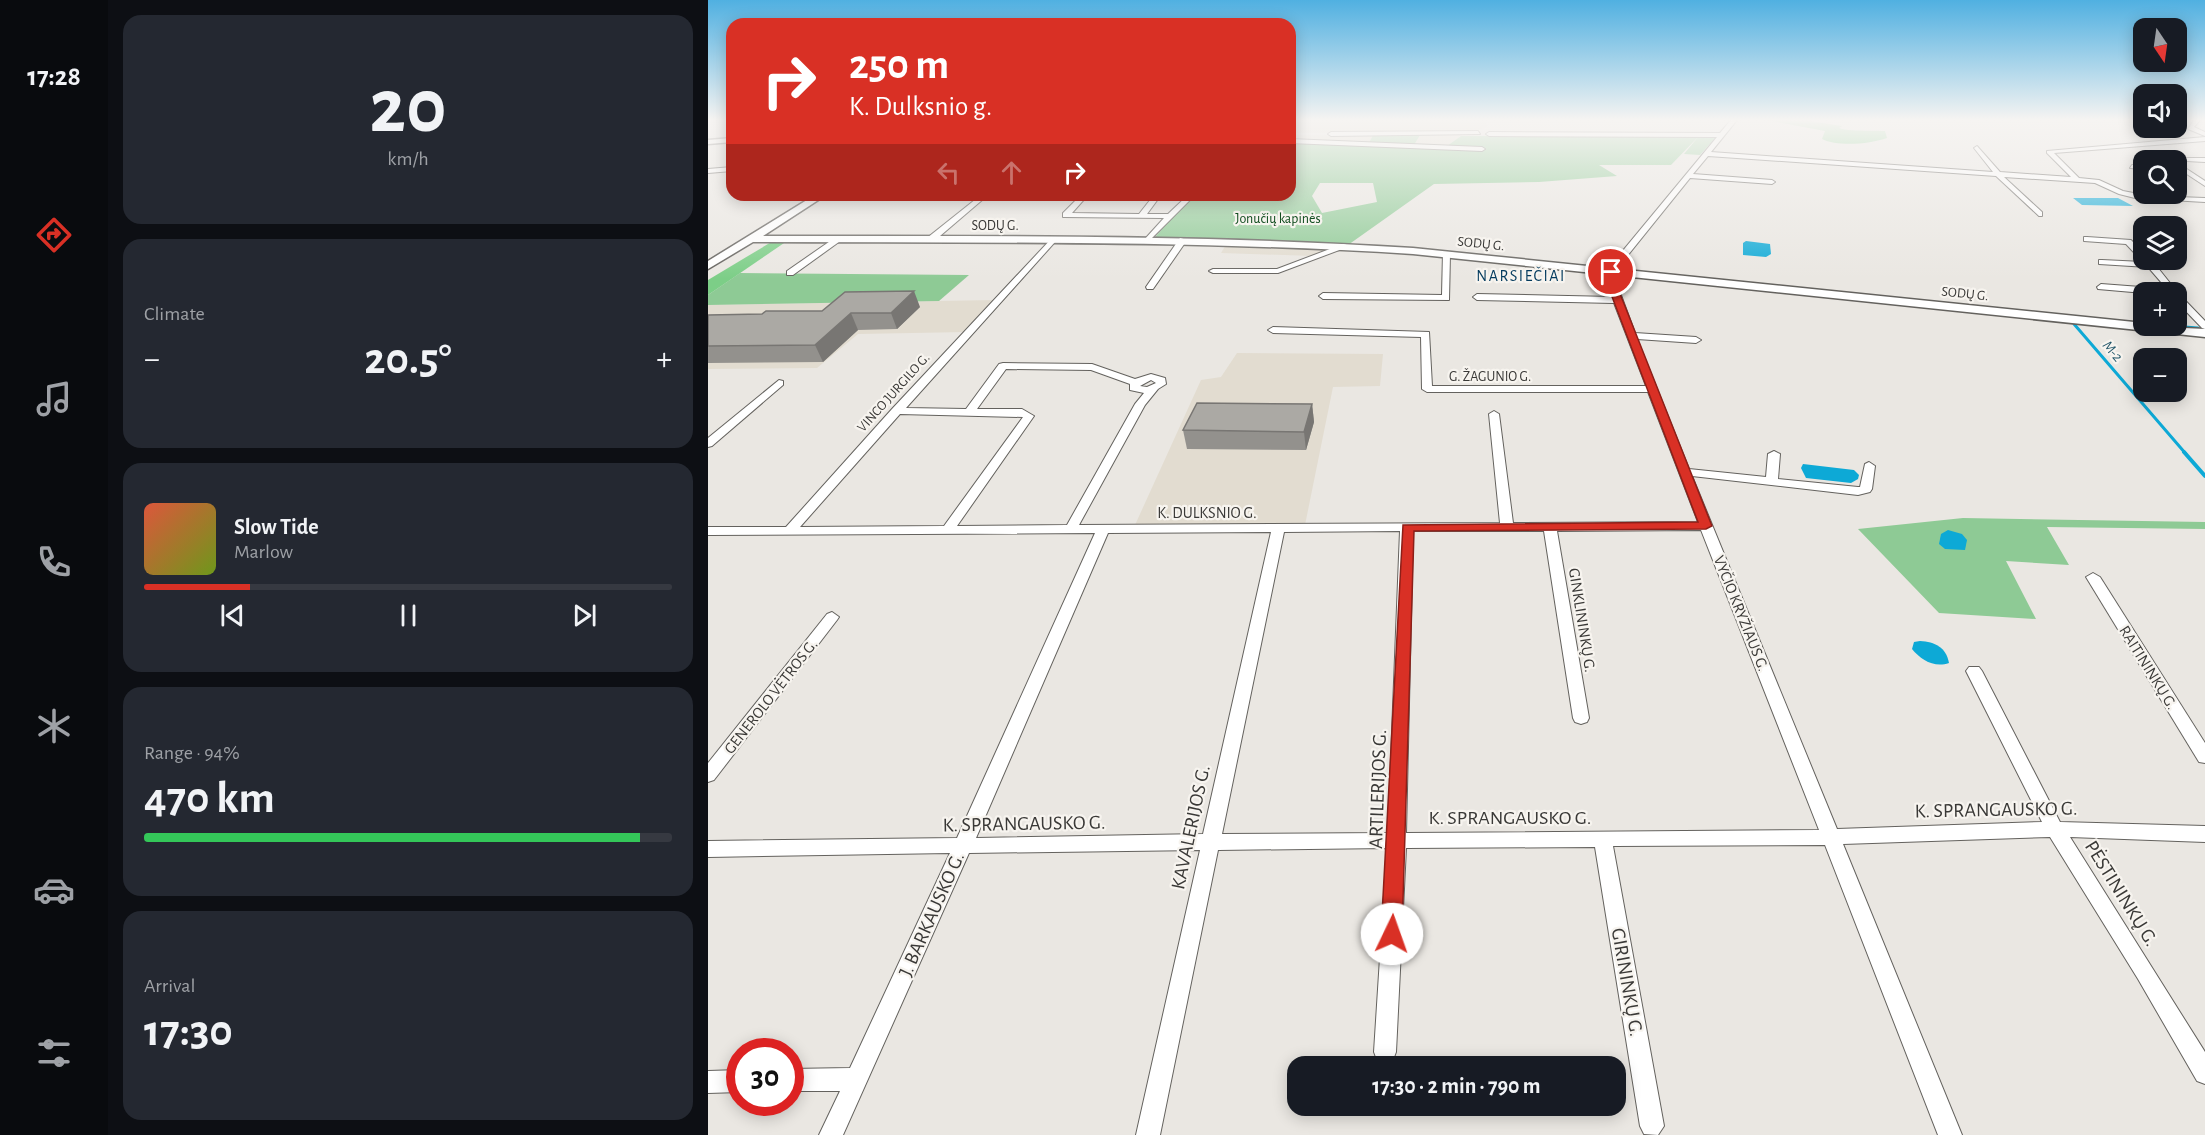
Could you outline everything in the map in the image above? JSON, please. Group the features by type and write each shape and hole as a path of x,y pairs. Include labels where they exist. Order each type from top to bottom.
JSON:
{"main road":[{"path":"708,266 812,201"},
{"name":"SODŲ G.","path":"752,239 1183,240 1346,246 1446,254 2205,333"}],"street":[{"path":"1611,272 1691,173"},
{"path":"1983,173 2097,181 2111,190 2163,199 2205,201"},
{"path":"2071,173 2077,179"},
{"path":"2189,173 2203,181"},
{"path":"1998,174 2039,214"},
{"path":"1688,176 1772,183"},
{"path":"930,240 977,201"},
{"path":"1079,201 1066,215 1170,216"},
{"path":"1142,215 1153,201"},
{"path":"1148,240 1186,201"},
{"path":"790,273 839,239"},
{"path":"2086,239 2128,242 2133,247"},
{"name":"VINCO JURGILO G.","path":"789,531 1052,240"},
{"path":"1150,287 1183,240"},
{"path":"1213,271 1278,271 1346,246"},
{"path":"1323,296 1446,298 1446,254"},
{"path":"2102,262 2133,261"},
{"path":"2154,270 2164,282"},
{"name":"VYČIO KRYŽIAUS G.","path":"1611,272 1610,281 1617,300 1950,1135"},
{"path":"2101,287 2133,289"},
{"path":"1477,297 1617,300"},
{"path":"2187,307 2205,326"},
{"name":"G. ŽAGUNIO G.","path":"1273,330 1426,334 1427,389 1652,389"},
{"path":"1632,336 1696,340"},
{"path":"969,412 1003,366 1092,367 1136,386"},
{"path":"1071,530 1140,404 1153,389 1161,384 1161,380 1146,378 1136,386"},
{"path":"708,444 778,382"},
{"path":"1136,386 1140,404"},
{"path":"896,411 1022,412 1029,416 948,530"},
{"path":"1494,414 1507,527"},
{"path":"1772,481 1774,454"},
{"path":"1685,472 1858,491 1866,489 1869,466"},
{"name":"GINKLININKŲ G.","path":"1550,526 1581,718"},
{"name":"K. DULKSNIO G.","path":"708,531 1706,526"},
{"name":"ARTILERIJOS G.","path":"1385,1052 1397,840 1407,527"},
{"name":"KAVALERIJOS G.","path":"1148,1135 1278,528"},
{"name":"J. BARKAUSKO G.","path":"831,1135 1023,714 1103,529"},
{"name":"RAITININKŲ G.","path":"2093,577 2205,757"},
{"name":"GENEROLO VĖTROS G.","path":"708,775 832,617"},
{"name":"PĖSTININKŲ G.","path":"1974,671 2055,829 2205,1072"},
{"name":"K. SPRANGAUSKO G.","path":"708,849 1833,837 2055,829 2205,834"},
{"name":"GIRININKŲ G.","path":"1604,839 1652,1126"},
{"path":"804,1080 856,1079"},
{"path":"708,1082 726,1082"}],"shaded area":[{"path":"1227,243 1338,247 1312,256 1221,253"},
{"path":"996,300 967,332 858,334 817,368 708,369 708,305"},
{"path":"1237,353 1383,354 1380,386 1333,387 1305,525 1135,525 1201,380 1221,377"}],"green space":[{"name":"Jonučių kapinės","path":"1296,173 1612,173 1617,176 1539,182 1434,184 1348,245 1155,237 1188,201 1296,201","holes":["1320,183 1373,183 1377,202 1322,213 1312,196"]},
{"path":"773,241 787,241 708,295 708,280"},
{"path":"740,273 969,275 939,301 708,305 708,295"},
{"path":"1963,518 2205,522 2205,529 2047,527 2069,565 2006,561 2036,619 1939,613 1858,529"}],"water":[{"path":"2073,198 2118,198 2133,206 2082,205"},
{"path":"1746,241 1770,244 1771,254 1766,257 1743,255 1743,243"},
{"path":"1803,464 1854,470 1859,475 1858,479 1851,483 1806,478 1801,468"},
{"path":"1948,530 1962,534 1967,540 1965,550 1945,549 1939,544 1941,534"},
{"path":"1920,641 1939,646 1949,663 1933,664 1919,657 1912,649 1914,642"}],"building":[{"path":"914,291 891,313 851,313 815,345 708,346 708,315 762,314 766,311 822,311 845,292"},
{"path":"1197,403 1312,404 1304,432 1183,430"}],"waterway":[{"name":"M-2","path":"2074,324 2186,454"},
{"name":"M-2","path":"2187,327 2198,328"},
{"name":"M-2","path":"2184,452 2205,476"}],"district":[{"name":"NARSIEČIAI","path":"1521,275"}],"route":[{"path":"1392,934 1407,527 1706,526 1610,281 1611,272"}]}
